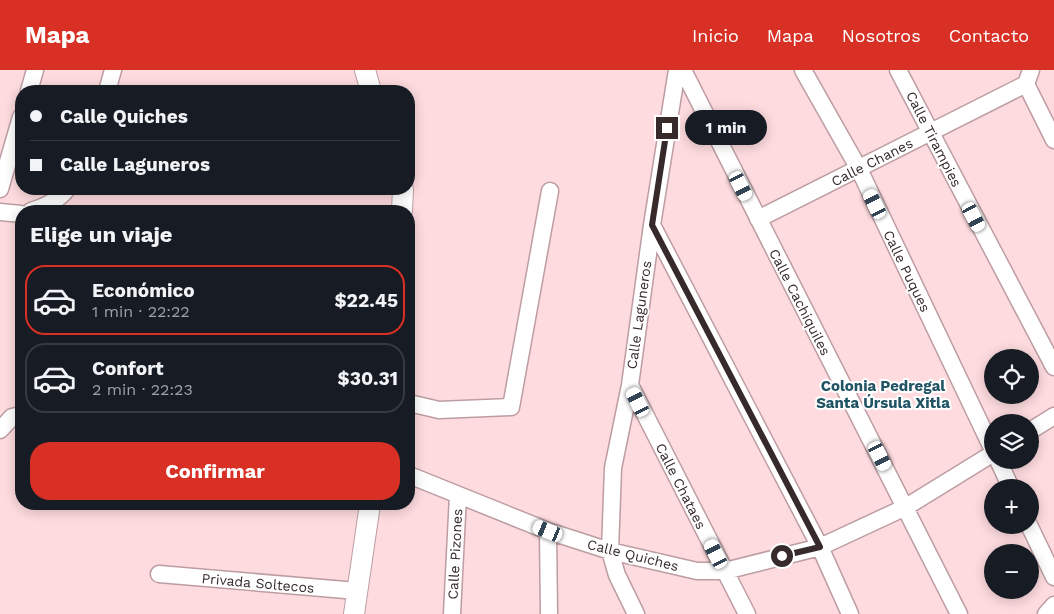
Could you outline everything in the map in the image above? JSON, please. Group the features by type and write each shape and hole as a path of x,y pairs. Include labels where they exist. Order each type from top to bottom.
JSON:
{"street":[{"path":"31,85 35,70"},
{"path":"108,85 112,70"},
{"path":"365,70 369,85"},
{"name":"Calle Laguneros","path":"636,614 617,575 610,551 613,468 630,385 676,70"},
{"name":"Calle Cachiquiles","path":"683,70 959,614"},
{"name":"Calle Puques","path":"803,70 859,170 984,431"},
{"name":"Calle Tirampies","path":"898,70 1054,367"},
{"path":"1029,77 1054,140"},
{"name":"Calle Chanes","path":"758,219 930,134 1029,77"},
{"path":"0,189 15,138"},
{"path":"415,404 439,410 511,407 550,191"},
{"path":"45,205 61,195"},
{"path":"0,212 15,213"},
{"path":"652,225 820,547 850,614"},
{"name":"Calle Chataes","path":"630,385 747,614"},
{"path":"0,430 11,416"},
{"path":"1039,425 1054,416"},
{"name":"Calle Quiches","path":"415,477 548,531 610,551 697,571 725,571 820,547 906,507 984,459"},
{"name":"Calle Pizones","path":"452,614 458,495"},
{"path":"354,614 369,510"},
{"path":"548,531 549,614"},
{"path":"1033,534 1054,577"},
{"name":"Privada Soltecos","path":"159,574 357,591"},
{"path":"1046,614 1054,605"}],"district":[{"name":"Colonia Pedregal Santa Úrsula Xitla","path":"883,394"}],"route":[{"path":"667,128 652,225 820,547 782,556"}]}
